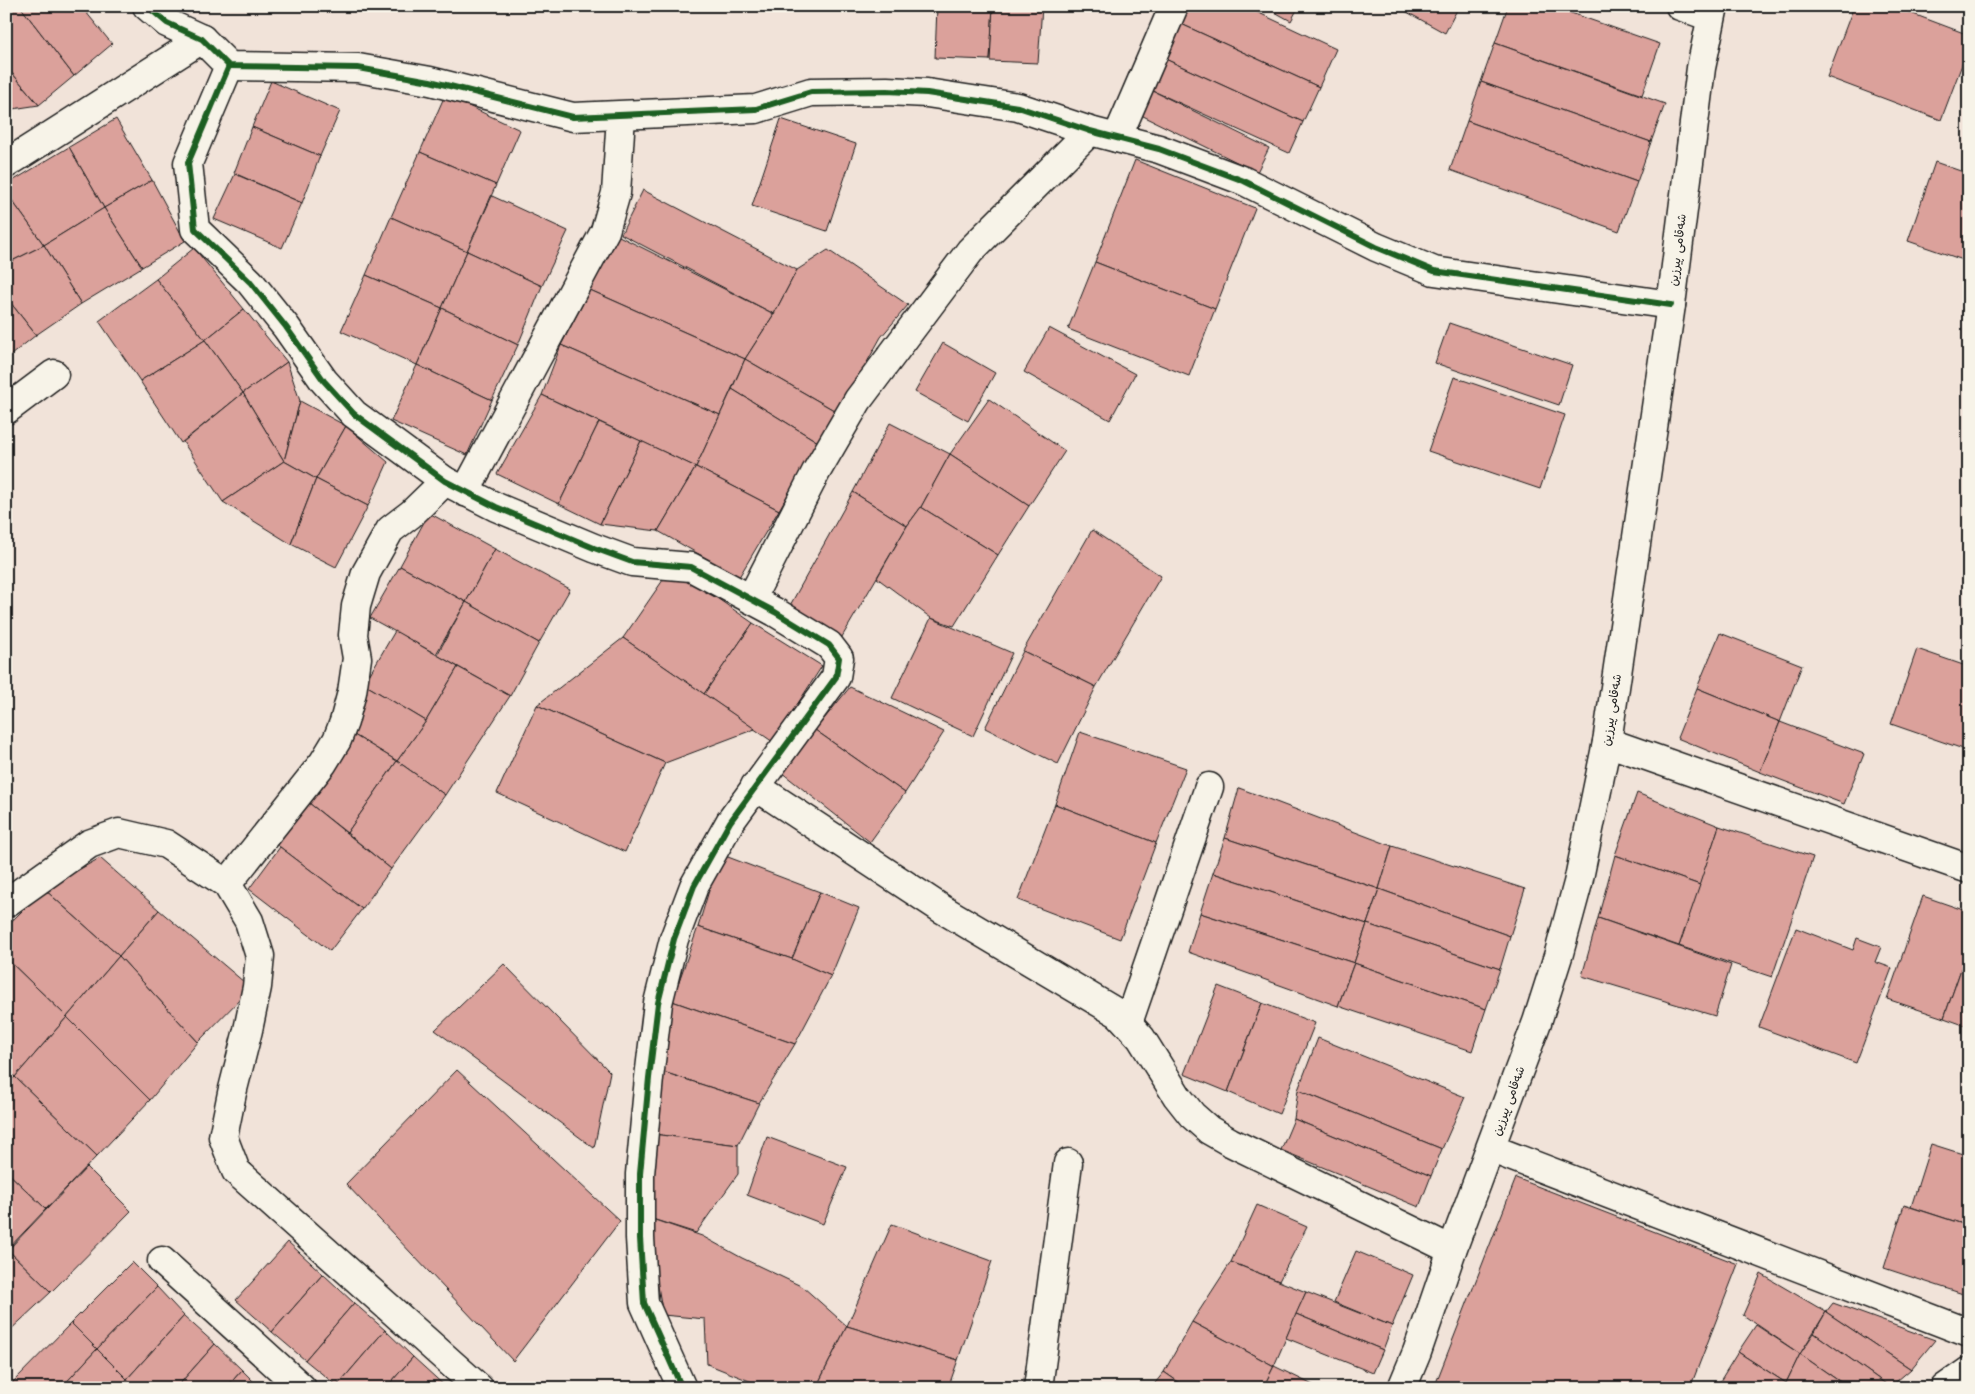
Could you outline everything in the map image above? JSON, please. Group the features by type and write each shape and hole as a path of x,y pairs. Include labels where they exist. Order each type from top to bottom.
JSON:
{"street":[{"path":"147,6 166,23 202,40 229,66 358,68 430,81 573,118 756,109 811,92 887,91 927,94 1018,107 1090,131 1159,149 1244,181 1376,247 1434,271 1672,305"},
{"path":"1117,138 1174,6"},
{"path":"1680,6 1712,12"},
{"name":"شەقامی پیرزین","path":"1402,1388 1417,1352 1452,1250 1492,1149 1538,1022 1578,883 1607,742 1672,305 1694,120 1712,12"},
{"path":"6,164 202,40"},
{"path":"229,66 188,164 195,228 250,282 286,326 324,381 354,414 455,486 496,507 632,562 691,567 751,599 829,645 839,658 836,677 730,822 694,886 674,939 658,1003 640,1174 640,1238 644,1302 682,1388"},
{"path":"227,884 323,763 337,740 352,692 357,658 353,635 356,606 366,573 390,530 455,486 605,231 616,193 621,116"},
{"path":"751,599 816,472 858,400 970,251 1090,131"},
{"path":"6,410 54,374"},
{"path":"1607,742 1969,869"},
{"path":"756,786 934,904 1108,1006 1128,1023 1141,1038 1177,1096 1192,1115 1210,1130 1230,1142 1452,1250"},
{"path":"1128,1023 1208,787"},
{"path":"6,903 89,844 119,833 166,844 227,884 249,922 260,956 257,987 223,1137 236,1170 478,1388"},
{"path":"1492,1149 1969,1333"},
{"path":"1038,1388 1068,1163"},
{"path":"162,1261 302,1388"},
{"path":"1945,1388 1959,1376 1969,1371"}],"building":[{"path":"6,6 20,6 74,76 39,105 6,66"},
{"path":"20,6 81,6 112,44 74,76"},
{"path":"937,6 993,6 990,60 935,58"},
{"path":"993,6 1042,6 1038,63 990,61"},
{"path":"1187,6 1244,6 1336,49 1319,87 1179,23"},
{"path":"1264,6 1299,6 1291,21"},
{"path":"1396,6 1459,6 1445,33"},
{"path":"1508,6 1551,6 1660,44 1642,95 1495,43"},
{"path":"1854,6 1892,6 1969,35 1969,46 1941,120 1827,77"},
{"path":"1179,23 1319,87 1303,122 1163,58"},
{"path":"1495,43 1665,104 1651,142 1481,82"},
{"path":"1163,58 1303,122 1289,153 1149,89"},
{"path":"6,66 39,105 6,110"},
{"path":"271,81 340,111 320,156 252,127"},
{"path":"1481,82 1651,142 1637,182 1467,121"},
{"path":"1149,89 1269,148 1257,172 1137,113"},
{"path":"445,95 520,130 496,185 420,152"},
{"path":"116,119 152,180 104,208 69,147"},
{"path":"781,119 856,144 827,231 752,206"},
{"path":"1467,121 1637,182 1619,231 1450,170"},
{"path":"252,127 320,156 302,203 234,173"},
{"path":"69,147 104,208 44,245 6,192 6,185"},
{"path":"420,152 496,185 467,251 391,217"},
{"path":"1135,160 1255,208 1215,309 1095,262"},
{"path":"1935,162 1969,174 1969,262 1908,241"},
{"path":"235,174 302,203 282,248 214,219"},
{"path":"152,180 185,241 142,267 104,208"},
{"path":"643,190 797,270 774,314 621,234"},
{"path":"6,192 44,245 6,264"},
{"path":"492,196 568,231 542,286 467,251"},
{"path":"104,208 142,267 81,304 44,245"},
{"path":"391,217 467,251 442,308 366,275"},
{"path":"613,233 774,314 745,359 590,290"},
{"path":"44,245 81,304 36,335 6,297 6,264"},
{"path":"194,248 244,309 205,340 156,279"},
{"path":"828,250 908,305 881,337 839,413 745,359 774,314 797,270"},
{"path":"467,251 542,286 518,345 442,308"},
{"path":"1095,262 1215,309 1189,376 1068,329"},
{"path":"366,275 442,308 417,365 341,331"},
{"path":"156,279 205,340 140,381 99,321"},
{"path":"590,290 745,359 720,415 561,345"},
{"path":"6,297 36,335 6,359"},
{"path":"442,308 518,345 492,400 417,365"},
{"path":"244,309 287,362 243,393 205,340"},
{"path":"1449,323 1572,365 1559,405 1435,363"},
{"path":"1049,328 1135,374 1110,420 1024,372"},
{"path":"205,340 243,393 181,443 140,381"},
{"path":"943,343 995,373 968,421 915,392"},
{"path":"561,345 720,415 696,467 542,395"},
{"path":"745,359 839,413 818,442 732,389"},
{"path":"287,362 300,401 284,461 243,393"},
{"path":"417,365 492,400 467,455 391,421"},
{"path":"1454,377 1565,415 1540,489 1428,451"},
{"path":"732,389 818,442 779,510 696,467"},
{"path":"243,393 284,461 223,502 183,442"},
{"path":"542,395 599,422 559,504 497,474"},
{"path":"989,399 1065,451 1029,506 950,454"},
{"path":"300,401 346,426 316,479 284,461"},
{"path":"599,422 641,441 600,524 559,504"},
{"path":"890,423 950,454 921,507 907,526 853,492"},
{"path":"346,426 388,462 368,506 316,479"},
{"path":"641,441 696,467 658,531 600,524"},
{"path":"950,454 1029,506 998,555 921,507"},
{"path":"284,461 316,479 291,544 223,502"},
{"path":"696,467 779,510 739,577 658,531"},
{"path":"316,479 368,506 336,567 291,544"},
{"path":"853,492 907,526 839,642 788,609"},
{"path":"921,507 998,555 954,626 931,618 877,578 907,526"},
{"path":"429,513 495,549 466,602 400,566"},
{"path":"1092,530 1161,576 1096,687 1023,651"},
{"path":"495,549 570,589 539,643 466,602"},
{"path":"400,566 466,602 436,654 370,618"},
{"path":"672,567 753,623 704,694 623,638"},
{"path":"466,602 539,643 510,696 437,655"},
{"path":"931,618 1012,653 973,736 892,698"},
{"path":"753,623 822,666 773,742 704,694"},
{"path":"395,631 458,667 426,721 364,684"},
{"path":"1720,633 1802,665 1780,722 1697,688"},
{"path":"623,638 755,729 665,763 537,705"},
{"path":"1917,649 1969,667 1969,751 1891,724"},
{"path":"1023,651 1096,687 1058,764 985,728"},
{"path":"458,667 510,696 445,795 397,761 426,721"},
{"path":"364,684 426,721 397,761 354,735"},
{"path":"850,687 944,732 905,793 815,730"},
{"path":"1697,688 1780,722 1760,772 1677,738"},
{"path":"537,705 665,763 625,852 497,793"},
{"path":"1780,722 1864,754 1844,804 1760,772"},
{"path":"815,730 905,793 870,842 781,772"},
{"path":"1080,732 1186,768 1156,843 1055,804"},
{"path":"354,735 397,761 347,833 309,803"},
{"path":"397,761 445,795 391,869 347,833"},
{"path":"1239,788 1392,846 1379,889 1225,838"},
{"path":"1637,793 1719,826 1700,885 1615,855"},
{"path":"309,803 391,869 362,909 276,844"},
{"path":"1055,804 1156,843 1120,939 1018,900"},
{"path":"1719,826 1813,857 1772,977 1679,946"},
{"path":"1225,838 1379,889 1367,924 1213,873"},
{"path":"1392,846 1525,889 1510,936 1379,889"},
{"path":"280,847 362,909 330,951 249,889"},
{"path":"720,854 820,892 792,959 698,927"},
{"path":"1615,855 1700,885 1679,946 1598,918"},
{"path":"100,858 159,910 119,956 44,889"},
{"path":"1213,873 1367,924 1354,963 1200,913"},
{"path":"44,889 119,956 67,1017 6,958 6,927"},
{"path":"1379,889 1510,936 1500,969 1367,924"},
{"path":"820,892 859,908 831,976 792,959"},
{"path":"1923,896 1969,912 1969,946 1944,1018 1887,999"},
{"path":"159,910 251,988 198,1042 119,956"},
{"path":"1200,913 1354,963 1338,1006 1188,952"},
{"path":"1598,918 1731,965 1715,1016 1582,976"},
{"path":"1367,924 1500,969 1486,1009 1354,963"},
{"path":"698,927 792,959 831,976 795,1044 672,1001"},
{"path":"1796,928 1853,950 1857,938 1881,947 1875,962 1892,968 1856,1063 1759,1027"},
{"path":"1969,946 1969,1027 1944,1018"},
{"path":"119,956 198,1042 150,1100 67,1017"},
{"path":"6,958 67,1017 15,1077 6,1069"},
{"path":"1354,963 1486,1009 1472,1051 1338,1006"},
{"path":"504,964 610,1072 594,1148 435,1030"},
{"path":"1218,986 1262,1003 1228,1092 1184,1074"},
{"path":"672,1001 795,1044 759,1103 660,1071"},
{"path":"1262,1003 1315,1023 1279,1114 1228,1092"},
{"path":"67,1017 150,1100 97,1156 15,1077"},
{"path":"1318,1038 1465,1097 1442,1149 1298,1090"},
{"path":"6,1069 15,1077 6,1086"},
{"path":"457,1070 620,1221 513,1361 346,1184"},
{"path":"660,1071 759,1103 738,1145 653,1134"},
{"path":"15,1077 97,1156 46,1209 6,1171 6,1086"},
{"path":"1298,1090 1442,1149 1431,1176 1294,1119"},
{"path":"1294,1119 1431,1176 1419,1207 1281,1150"},
{"path":"653,1134 738,1145 738,1174 696,1233 646,1217"},
{"path":"767,1137 847,1167 823,1224 747,1195"},
{"path":"1931,1144 1969,1156 1969,1226 1911,1207"},
{"path":"87,1167 131,1211 51,1292 8,1250"},
{"path":"6,1171 46,1209 6,1251"},
{"path":"1516,1178 1738,1264 1690,1388 1434,1388"},
{"path":"1257,1205 1307,1227 1279,1281 1231,1262"},
{"path":"1904,1205 1969,1226 1969,1287 1966,1295 1884,1268"},
{"path":"646,1217 702,1236 742,1258 803,1287 847,1326 816,1388 767,1388 707,1364 705,1319 663,1315"},
{"path":"892,1224 992,1261 958,1360 847,1326"},
{"path":"288,1242 323,1274 272,1332 236,1300"},
{"path":"8,1250 51,1292 6,1334 6,1251"},
{"path":"1356,1251 1413,1275 1392,1326 1334,1302"},
{"path":"132,1262 157,1287 97,1349 71,1323"},
{"path":"1231,1262 1306,1292 1274,1366 1192,1322"},
{"path":"323,1274 354,1303 305,1360 272,1332"},
{"path":"1761,1274 1826,1312 1800,1354 1743,1315"},
{"path":"157,1287 184,1316 127,1379 97,1349"},
{"path":"1306,1292 1392,1326 1383,1350 1296,1314"},
{"path":"354,1303 385,1330 337,1386 305,1360"},
{"path":"1833,1303 1935,1340 1911,1369 1826,1312"},
{"path":"1826,1312 1911,1369 1890,1387 1814,1333"},
{"path":"1296,1314 1383,1350 1373,1373 1286,1338"},
{"path":"184,1316 215,1344 176,1388 138,1388 127,1379"},
{"path":"1192,1322 1274,1366 1263,1388 1187,1388 1164,1372"},
{"path":"71,1323 97,1349 61,1388 17,1388 12,1383"},
{"path":"1756,1325 1800,1354 1786,1383 1738,1352"},
{"path":"847,1326 958,1360 948,1388 816,1388"},
{"path":"385,1330 413,1357 386,1388 337,1386"},
{"path":"1814,1333 1890,1387 1849,1388 1800,1354"},
{"path":"215,1344 242,1370 226,1388 176,1388"},
{"path":"97,1349 127,1379 119,1388 61,1388"},
{"path":"1738,1352 1786,1383 1783,1388 1720,1388 1717,1386"},
{"path":"1800,1354 1849,1388 1793,1388 1786,1383"},
{"path":"413,1357 447,1388 386,1388"},
{"path":"1274,1366 1319,1388 1263,1388"},
{"path":"242,1370 260,1388 226,1388"},
{"path":"1164,1372 1187,1388 1151,1388"},
{"path":"127,1379 138,1388 119,1388"}],"cycle path":[{"path":"147,6 167,23 202,39 229,66 358,68 430,81 573,117 756,109 811,92 887,91 927,93 1018,107 1090,131 1159,149 1244,181 1376,247 1434,271 1671,305"},
{"path":"229,66 188,163 195,229 250,282 286,327 324,381 354,414 445,481 496,507 632,562 691,567 775,612 829,645 839,658 836,677 730,822 694,886 674,939 658,1003 640,1174 640,1238 644,1303 682,1388"}]}
